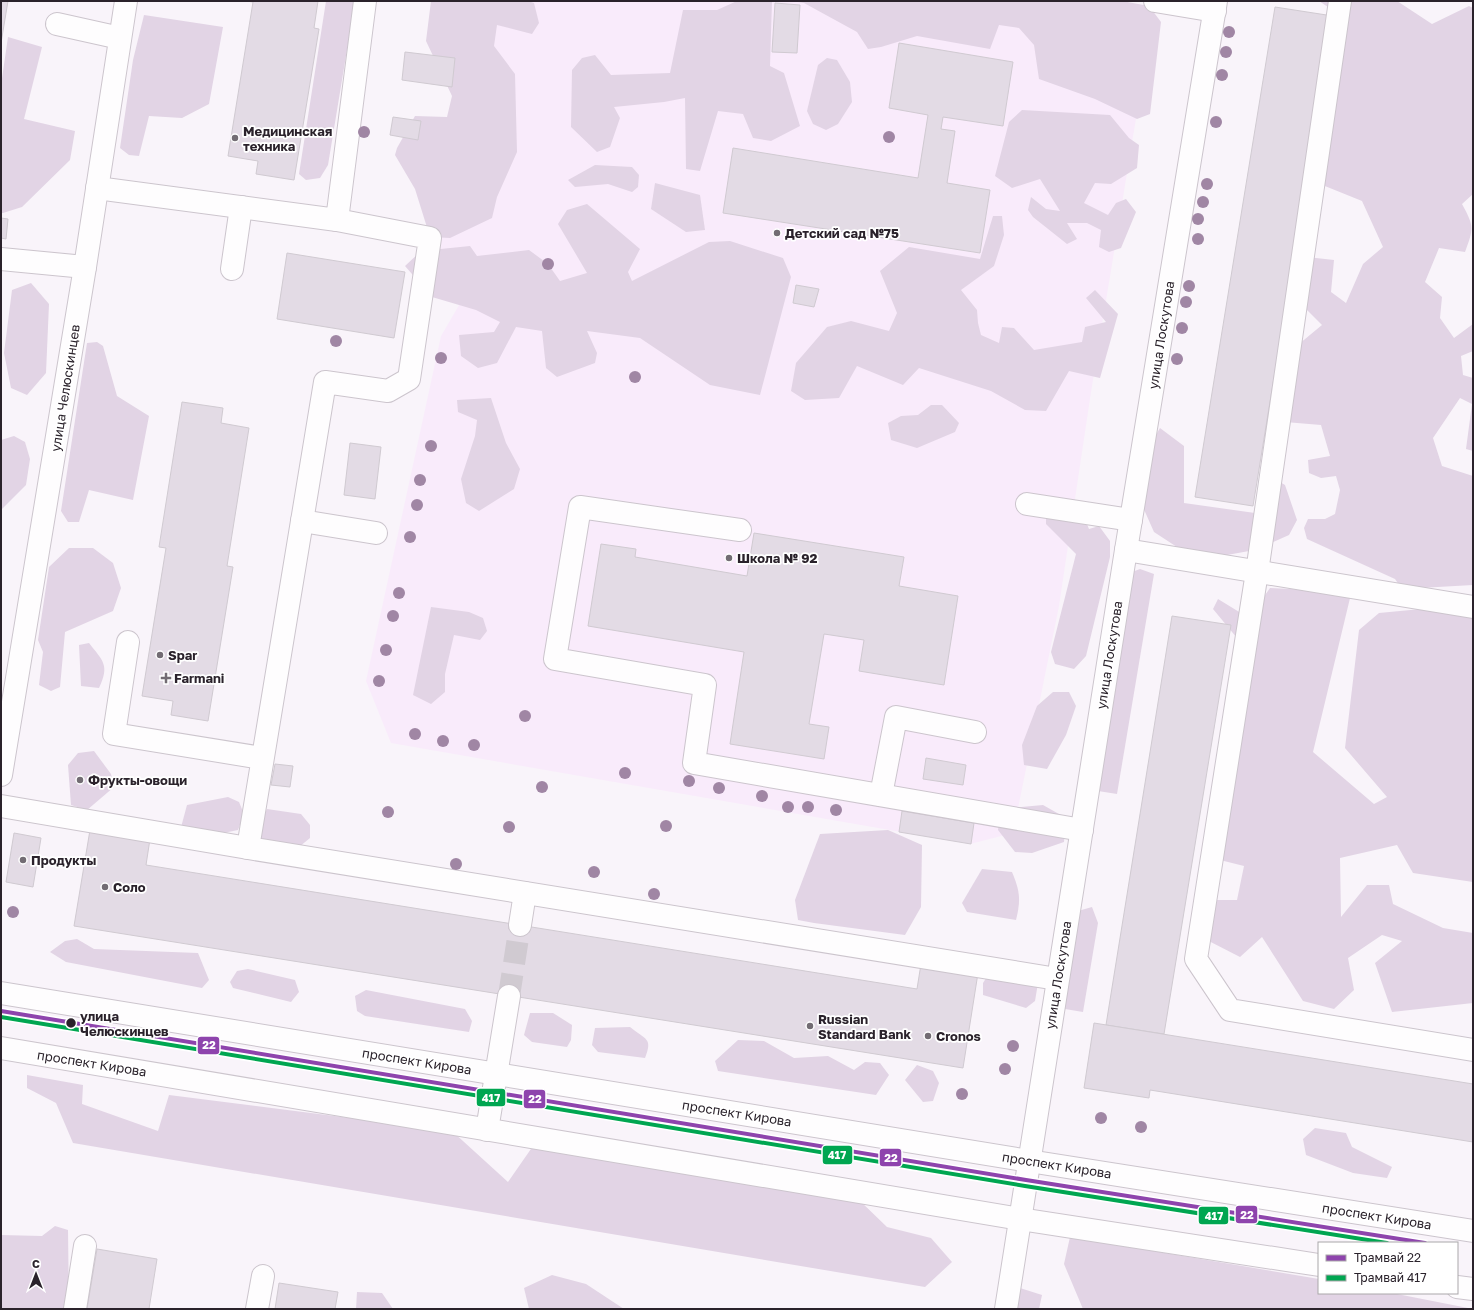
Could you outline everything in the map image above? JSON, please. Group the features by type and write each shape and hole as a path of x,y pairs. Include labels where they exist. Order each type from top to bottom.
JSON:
{"street":[{"name":"улица Челюскинцев","path":"1,775 6,717 85,267 126,1"},
{"path":"337,220 365,1"},
{"path":"1155,1 1216,6"},
{"path":"1340,1 1257,572 1196,959 1230,1010 1473,1050"},
{"name":"улица Лоскутова","path":"1006,1309 1126,550 1216,6"},
{"path":"57,24 120,38"},
{"path":"97,188 337,220 430,238 409,379 388,391 325,382 248,848"},
{"path":"232,269 241,207"},
{"path":"1,259 85,267"},
{"path":"1027,504 1131,520"},
{"path":"740,530 580,507 555,659 705,685 694,763 1082,830"},
{"path":"302,521 376,533"},
{"path":"1126,550 1473,607"},
{"path":"128,642 114,734 262,758"},
{"path":"881,795 896,717 975,732"},
{"path":"1,806 248,848 1057,979"},
{"path":"520,925 525,893"},
{"name":"проспект Кирова","path":"1,993 1029,1161 1473,1231"},
{"path":"487,1130 509,996"},
{"name":"проспект Кирова","path":"1,1048 1020,1219 1318,1265"},
{"path":"75,1309 85,1246"},
{"path":"258,1309 263,1276"},
{"path":"1458,1287 1473,1289"}],"shaded area":[{"path":"326,1 355,1 328,165 320,178 306,180 299,174"},
{"path":"431,1 528,1 534,3 539,23 532,34 497,25 494,46 515,74 517,152 497,197 492,218 450,238 430,237 415,189 395,155 397,148 415,116 447,117 452,96 426,41"},
{"path":"477,1 1026,1 1152,21 1091,392 1059,606 1013,833 970,844 391,743 366,681 441,336 465,295 428,286"},
{"path":"737,1 772,1 770,66 784,73 800,126 771,141 753,138 743,114 718,111 700,171 686,169 685,98 664,102 614,107 620,118 610,147 597,152 571,127 572,70 582,58 595,55 611,75 670,73 683,10 717,10"},
{"path":"792,1 1122,1 1149,6 1161,22 1150,114 1137,119 1095,99 1039,79 1034,45 1019,28 999,25 990,49 917,36 881,47 868,49 857,32 804,3"},
{"path":"1319,1 1397,1 1432,24 1469,6 1473,8 1473,194 1462,204 1471,223 1471,232 1465,252 1439,248 1425,282 1442,297 1440,318 1454,338 1473,324 1473,351 1461,356 1463,375 1473,378 1473,451 1466,449 1472,404 1460,398 1433,438 1442,466 1473,476 1473,585 1402,589 1395,579 1307,539 1304,528 1308,519 1325,519 1335,514 1340,490 1336,476 1321,478 1309,473 1308,460 1330,456 1321,425 1285,422 1293,349 1322,325 1292,295 1298,256 1334,260 1331,292 1346,303 1363,264 1383,247 1362,201 1310,180 1337,13"},
{"path":"144,15 223,27 209,104 182,118 149,116 139,156 129,155 120,148 133,60"},
{"path":"8,37 42,47 24,119 75,131 70,160 22,207 1,213 1,85"},
{"path":"827,58 837,60 850,82 852,102 838,124 826,130 813,124 807,111 818,65"},
{"path":"1022,110 1110,115 1129,138 1139,145 1137,168 1111,184 1095,183 1084,203 1108,215 1116,203 1126,199 1136,212 1121,248 1109,252 1099,247 1101,230 1087,223 1067,223 1077,239 1067,244 1033,217 1028,210 1031,197 1046,209 1060,211 1040,179 1012,188 995,176 1009,122"},
{"path":"595,165 632,167 639,175 638,187 632,192 608,184 575,187 568,180"},
{"path":"655,183 700,195 705,230 686,232 651,209"},
{"path":"587,204 640,249 628,272 632,281 709,242 730,241 783,258 791,277 760,395 710,385 640,338 587,331 597,353 595,363 557,377 546,368 542,331 516,327 497,363 478,368 461,356 459,335 494,332 500,322 476,310 432,297 405,266 421,251 470,246 477,256 529,250 548,264 560,281 587,273 558,224 567,210"},
{"path":"993,216 1002,216 1004,235 994,266 961,290 977,310 981,335 999,343 1002,327 1014,328 1034,350 1082,342 1085,327 1106,322 1086,298 1095,290 1118,314 1100,378 1069,371 1046,411 1025,410 991,391 919,368 903,385 857,366 839,398 805,400 791,391 796,363 827,327 851,321 889,331 897,313 880,271 909,247 980,259"},
{"path":"31,283 49,304 46,373 27,395 11,388 4,353 12,290"},
{"path":"97,342 103,346 117,396 149,416 133,500 89,490 79,522 68,522 61,511 87,343"},
{"path":"491,398 506,443 520,469 514,489 479,511 466,503 461,479 475,436 477,420 458,412 457,400"},
{"path":"931,405 942,405 959,423 955,432 917,448 891,440 888,423 901,416 918,415"},
{"path":"1160,428 1184,446 1184,503 1255,513 1265,473 1285,485 1297,520 1289,535 1271,543 1260,537 1249,551 1216,557 1180,549 1154,532 1142,505 1147,450"},
{"path":"14,436 25,442 30,459 26,485 1,510 1,440"},
{"path":"1046,510 1082,512 1089,529 1099,526 1110,541 1110,557 1086,656 1074,669 1055,664 1051,652 1076,554 1046,524"},
{"path":"69,548 93,548 113,563 121,588 113,611 65,632 60,687 51,691 39,685 43,652 38,640 49,567"},
{"path":"1140,569 1154,574 1117,794 1098,791 1132,572"},
{"path":"1270,588 1332,591 1351,594 1313,752 1374,804 1387,797 1345,748 1359,630 1379,613 1442,607 1452,595 1472,595 1473,882 1413,873 1397,845 1340,858 1341,917 1367,885 1389,885 1393,904 1443,928 1473,933 1473,1003 1392,1012 1375,963 1402,941 1382,935 1348,958 1354,990 1334,1009 1303,1001 1262,937 1240,957 1201,937 1217,900 1237,900 1244,866 1216,859 1242,644 1213,609 1218,599 1249,618"},
{"path":"431,607 469,612 483,618 487,631 480,640 454,635 445,674 445,692 431,704 413,695"},
{"path":"89,643 101,659 104,668 104,674 99,688 81,686 79,645"},
{"path":"1053,692 1069,692 1076,706 1066,735 1047,769 1024,765 1022,745 1037,706"},
{"path":"94,751 111,774 114,787 87,810 71,805 68,765 78,753"},
{"path":"228,797 239,802 244,814 238,830 204,837 180,831 187,805"},
{"path":"1043,805 1066,818 1064,842 1032,853 1015,852 998,830 1001,809"},
{"path":"267,809 301,814 310,825 310,838 299,847 262,841 256,831"},
{"path":"888,830 922,845 921,907 905,935 798,920 795,900 820,834"},
{"path":"982,869 1012,872 1019,896 1019,907 1016,920 967,912 962,903"},
{"path":"1092,907 1098,923 1083,1012 1065,1009 1078,911"},
{"path":"77,939 94,949 198,953 209,980 202,988 66,962 50,952 65,941"},
{"path":"248,969 295,980 299,992 291,1002 233,988 230,982 237,971"},
{"path":"990,972 1038,983 1035,1001 1026,1008 983,995 983,983"},
{"path":"366,990 465,1009 472,1021 469,1032 365,1016 357,1011 355,996"},
{"path":"530,1013 553,1013 572,1025 571,1040 567,1047 532,1042 524,1035"},
{"path":"630,1027 644,1037 648,1043 645,1058 598,1052 592,1045 595,1028"},
{"path":"738,1040 764,1041 794,1058 828,1056 854,1070 865,1062 880,1063 889,1075 876,1095 718,1071 715,1061"},
{"path":"917,1065 933,1071 939,1083 933,1101 923,1102 905,1080"},
{"path":"27,1075 83,1085 82,1104 158,1131 169,1095 452,1131 508,1182 533,1146 857,1198 887,1227 931,1238 952,1262 925,1287 73,1143 56,1103 27,1088"},
{"path":"1315,1128 1346,1133 1352,1147 1392,1167 1387,1178 1353,1173 1306,1155 1303,1139"},
{"path":"55,1226 68,1230 69,1309 1,1309 1,1235 42,1236"},
{"path":"1070,1237 1318,1279 1318,1294 1397,1294 1473,1309 1083,1309 1064,1264"},
{"path":"552,1275 586,1284 624,1309 529,1309 524,1288"},
{"path":"1020,1288 1042,1295 1039,1309 1016,1309"},
{"path":"357,1292 382,1293 393,1309 356,1309"}],"building":[{"path":"1,1 8,1 1,43"},
{"path":"246,1 318,1 314,28 319,29 294,180 256,174 258,161 228,156 253,2"},
{"path":"775,3 800,5 797,53 772,52"},
{"path":"1275,7 1333,16 1253,506 1195,497"},
{"path":"899,43 1013,62 1003,126 943,117 941,129 955,131 947,183 990,190 980,253 723,213 733,148 918,178 928,115 889,108"},
{"path":"405,52 455,58 452,87 402,80"},
{"path":"393,117 421,121 418,140 390,135"},
{"path":"1,218 8,219 6,239 1,238"},
{"path":"287,253 405,272 394,338 277,319"},
{"path":"796,285 819,289 814,307 793,303"},
{"path":"182,402 223,408 221,423 249,428 227,566 233,567 208,721 171,715 173,701 142,696 166,548 159,547"},
{"path":"350,443 381,447 375,499 344,495"},
{"path":"754,533 904,557 899,586 958,596 944,685 859,671 864,640 824,634 809,724 829,727 824,759 730,744 744,652 588,626 601,544 636,549 635,557 747,576"},
{"path":"1172,616 1231,625 1164,1034 1106,1025"},
{"path":"926,758 966,765 963,785 923,779"},
{"path":"275,764 293,766 290,787 271,785"},
{"path":"902,811 974,823 971,844 899,832"},
{"path":"90,830 150,839 146,865 917,989 921,964 978,973 963,1068 74,926"},
{"name":"Продукты","path":"14,833 41,838 33,887 6,882"},
{"path":"1094,1023 1473,1084 1473,1142 1150,1090 1149,1098 1084,1088"},
{"path":"97,1249 157,1259 149,1309 87,1309"},
{"path":"279,1283 338,1292 335,1309 275,1309"}],"tunnel":[{"path":"509,996 520,925"}],"tram line":[{"name":"22","path":"1,1011 1026,1180 1419,1242"},
{"name":"417","path":"1,1017 1025,1186 1381,1242"}],"place":[{"name":"Медицинская техника","path":"235,138"},
{"name":"Детский сад №75","path":"777,233"},
{"name":"Школа № 92","path":"729,558"},
{"name":"Spar","path":"160,655"},
{"name":"Farmani","path":"166,678"},
{"name":"Фрукты-овощи","path":"80,780"},
{"name":"Продукты","path":"23,860"},
{"name":"Соло","path":"105,887"},
{"name":"улица Челюскинцев","path":"71,1023"},
{"name":"Russian Standard Bank","path":"810,1026"},
{"name":"Cronos","path":"928,1036"}]}
